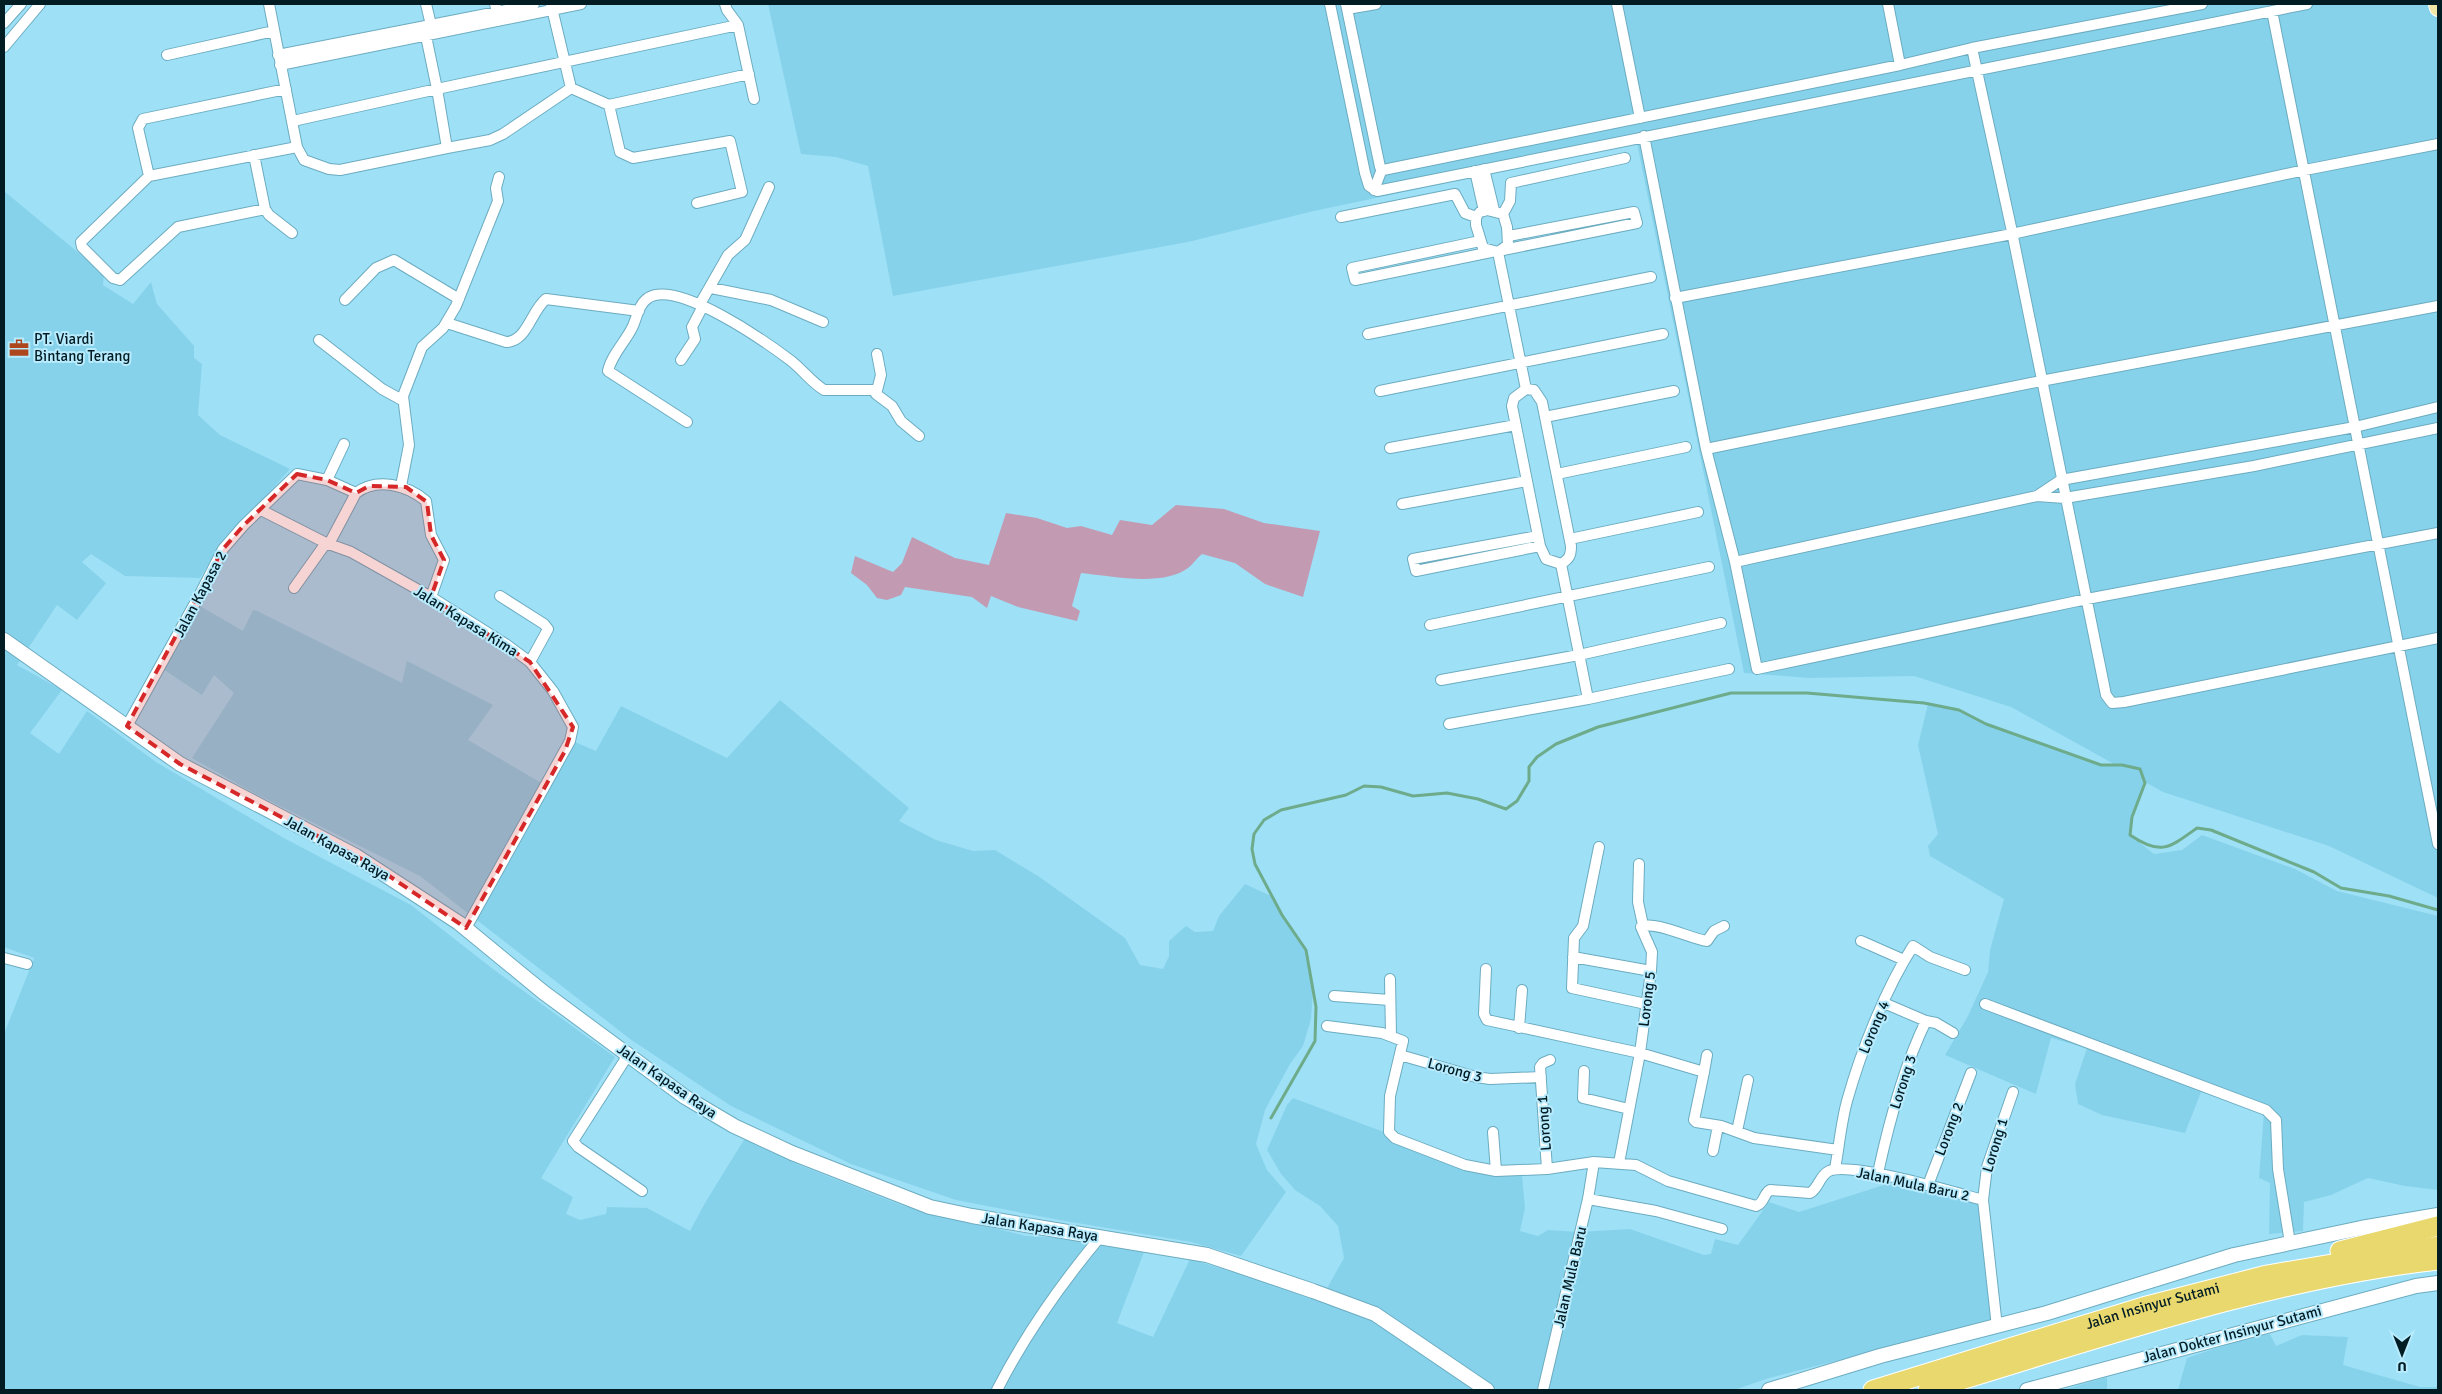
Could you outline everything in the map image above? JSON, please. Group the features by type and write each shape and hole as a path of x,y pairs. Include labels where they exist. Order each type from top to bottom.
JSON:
{"highway":[{"path":"2267,1275 2313,1258 2438,1226"},
{"name":"Jalan Insinyur Sutami","path":"1873,1390 2143,1307 2267,1275 2438,1246"},
{"name":"Jalan Insinyur Sutami","path":"1928,1390 2247,1297 2321,1280 2438,1260"}],"main road":[{"path":"2437,4 2438,8"},
{"name":"Jalan Kapasa Raya","path":"4,640 180,764 364,860 466,928 543,992 685,1097 734,1126 792,1153 930,1206 972,1216 1102,1236 1206,1255 1356,1306 1394,1326 1431,1354 1487,1390"},
{"path":"1769,1390 1880,1356 1997,1327 2234,1255 2438,1215"},
{"name":"Jalan Dokter Insinyur Sutami","path":"2027,1390 2259,1326 2416,1286 2438,1283"}],"street":[{"path":"4,24 21,4"},
{"path":"4,47 40,4"},
{"path":"269,4 297,147 304,160 329,169 340,170 490,140 503,134 571,88"},
{"path":"426,4 430,25"},
{"path":"481,4 485,19"},
{"path":"279,60 426,36 485,19 496,12 534,4"},
{"path":"496,12 581,4"},
{"path":"725,4 738,25 754,99"},
{"path":"1330,4 1365,172 1369,186 1374,190 1380,191 1644,136 2307,4"},
{"path":"1374,190 1382,170 1347,7 1376,4"},
{"path":"1617,4 1640,118"},
{"path":"1888,4 1900,65"},
{"path":"1382,170 1900,65 2162,7 2202,4"},
{"path":"551,7 571,88"},
{"path":"2272,11 2438,844"},
{"path":"279,60 430,25 485,19"},
{"path":"293,122 738,25"},
{"path":"167,55 274,31"},
{"path":"426,36 447,148"},
{"path":"1972,48 1978,69 2106,695 2112,703 2438,638"},
{"path":"571,88 609,105 749,74"},
{"path":"149,176 138,128 143,119 286,89"},
{"path":"609,105 620,152 632,158 730,141 742,192 697,203"},
{"path":"1644,136 1706,449 1735,562 1757,669 2087,598 2379,546 2438,533"},
{"path":"1675,298 2012,234 2305,170 2438,144"},
{"path":"265,209 178,227 125,277 116,280 82,247 81,242 149,176 297,147"},
{"path":"254,155 265,209 269,215 292,233"},
{"path":"1341,218 1455,194 1465,213 1489,213 1510,201 1511,183 1625,158"},
{"path":"1480,170 1489,213 1480,242"},
{"path":"404,486 409,446 402,400 422,347 447,322 459,299 498,201 496,188 499,177"},
{"path":"681,360 696,339 692,327 702,305 728,255 745,240 769,187"},
{"path":"1480,242 1352,268 1355,280 1637,223 1634,212 1509,236"},
{"path":"1480,242 1484,248 1498,251 1508,245 1509,236 1489,213"},
{"path":"1498,251 1526,389"},
{"path":"345,300 376,268 394,260 459,299"},
{"path":"1368,334 1652,278"},
{"path":"711,288 771,300 823,322"},
{"path":"687,422 609,372 609,366 632,328 638,311 649,298 662,294 677,296 702,305 758,336 792,361 824,390 876,390"},
{"path":"447,322 506,342 513,342 521,335 546,299 638,311"},
{"path":"1706,449 2041,381 2438,306"},
{"path":"1380,392 1663,334"},
{"path":"320,340 382,388 402,400"},
{"path":"877,354 881,375 876,390 877,396 896,410 901,422 919,436"},
{"path":"1526,389 1534,390 1539,395 1570,538 1571,554 1568,560 1561,564 1546,559 1540,546 1512,406 1514,398 1526,389"},
{"path":"1545,417 1674,391"},
{"path":"2036,496 2061,480 2355,428 2438,407"},
{"path":"1390,448 1516,425"},
{"path":"1735,562 2036,496 2065,498 2359,446 2438,428"},
{"path":"328,480 344,444"},
{"path":"1557,474 1686,447"},
{"name":"Jalan Kapasa 2","path":"127,726 223,549 244,525 297,474 328,480 356,493"},
{"path":"1402,504 1527,481"},
{"path":"294,588 327,543 356,493 369,486 404,486 427,502 431,535 443,555 443,567 431,597"},
{"name":"Jalan Kapasa Kima","path":"261,510 327,543 351,552 431,597 507,645 530,662 553,691 568,716 573,727 565,751 466,928"},
{"path":"1570,538 1698,512"},
{"path":"1538,536 1413,559 1416,572 1540,546"},
{"path":"1561,564 1588,699"},
{"path":"1430,625 1709,567"},
{"path":"500,596 544,624 548,629 530,662"},
{"path":"1441,680 1579,654 1721,623"},
{"path":"1449,724 1588,699 1729,669"},
{"path":"1599,847 1582,926 1574,938 1573,989 1646,1004"},
{"name":"Lorong 5","path":"1619,1163 1640,1054 1651,971 1652,952 1642,934 1638,902 1639,864"},
{"path":"1642,925 1661,927 1705,941 1708,940 1714,931 1724,926"},
{"path":"1861,941 1904,960"},
{"name":"Lorong 4","path":"1835,1169 1847,1101 1862,1054 1904,960 1909,944 1930,957 1965,970"},
{"path":"4,958 27,964"},
{"path":"1573,958 1651,971"},
{"path":"1486,969 1484,1018 1519,1028 1640,1054 1704,1072"},
{"path":"1390,978 1391,1035"},
{"path":"1519,1028 1522,990"},
{"path":"1334,996 1390,1000"},
{"path":"1884,1002 1936,1023 1953,1033"},
{"path":"1985,1004 2266,1110 2276,1120 2278,1169 2290,1243"},
{"name":"Lorong 3","path":"1878,1174 1890,1123 1916,1042 1926,1020"},
{"path":"1327,1026 1391,1035 1404,1042 1400,1055"},
{"path":"628,1055 573,1141 642,1191"},
{"name":"Lorong 3","path":"1400,1055 1476,1078 1541,1077"},
{"name":"Jalan Mula Baru 2","path":"1400,1055 1388,1118 1391,1136 1465,1165 1496,1171 1547,1169 1594,1162 1636,1165 1668,1181 1756,1206 1762,1202 1766,1192 1770,1190 1810,1193 1815,1189 1819,1179 1835,1169 1878,1174 1983,1200 1997,1327"},
{"path":"1707,1055 1694,1121 1736,1131 1754,1138 1838,1150"},
{"path":"1541,1077 1542,1064 1550,1060"},
{"path":"1584,1071 1584,1098 1629,1109"},
{"name":"Lorong 2","path":"1928,1185 1970,1073"},
{"name":"Lorong 1","path":"1541,1077 1547,1169"},
{"path":"1736,1131 1748,1080"},
{"name":"Lorong 1","path":"1983,1200 1987,1167 2013,1092"},
{"path":"1713,1151 1718,1126"},
{"path":"1493,1132 1496,1171"},
{"name":"Jalan Mula Baru","path":"1543,1390 1588,1199 1594,1162"},
{"path":"1588,1199 1656,1211 1722,1229"},
{"path":"997,1390 1014,1358 1062,1282 1102,1236"}],"highlighted area":[{"path":"297,474 327,480 356,493 369,486 406,487 427,502 431,535 444,560 431,597 530,662 573,727 565,751 466,928 373,865 180,764 127,726 223,549 244,525"}],"shaded area":[{"path":"768,4 2438,4 2438,898 2329,846 2163,792 2145,782 2132,817 2130,835 2154,854 2182,850 2202,835 2295,869 2337,891 2438,916 2438,1190 2405,1186 2368,1178 2331,1195 2304,1202 2303,1231 2269,1234 2270,1183 2259,1178 2264,1112 2201,1092 2185,1133 2102,1115 2078,1104 2075,1084 2087,1048 2051,1038 2036,1094 1945,1055 1968,1016 1988,972 1990,950 2004,899 1930,856 1928,846 1938,834 1918,745 1928,704 1959,710 1986,724 2101,765 2114,764 2011,707 1914,676 1809,678 1744,673 1637,143 1314,211 1188,242 893,296 868,166 836,157 801,154"},
{"path":"4,191 104,274 103,285 133,304 151,282 157,304 194,346 194,358 202,364 198,415 220,435 290,469 261,502 225,537 200,578 125,576 91,554 82,562 106,583 77,620 57,605 17,665 62,690 30,733 59,754 87,711 156,762 282,837 411,905 493,969 615,1057 541,1178 573,1197 566,1214 580,1220 606,1214 607,1207 647,1208 690,1231 745,1138 799,1165 901,1205 1026,1236 1089,1240 1144,1252 1117,1323 1153,1337 1190,1259 1321,1299 1344,1258 1338,1226 1320,1206 1295,1190 1281,1174 1267,1150 1287,1105 1293,1098 1432,1150 1467,1166 1522,1175 1525,1208 1520,1231 1538,1236 1548,1230 1578,1232 1630,1229 1704,1255 1711,1254 1715,1239 1738,1245 1769,1202 1799,1212 1887,1184 1979,1203 1991,1321 1769,1378 1734,1390 4,1390 4,1034 34,958 4,947"},
{"path":"1176,505 1224,509 1264,523 1320,531 1303,597 1265,584 1235,563 1202,554 1188,568 1177,574 1165,577 1136,579 1081,573 1072,606 1080,611 1077,621 1018,607 991,596 987,608 972,597 905,587 901,595 887,600 877,598 867,585 851,573 855,556 893,572 902,563 912,537 955,558 989,565 1006,513 1037,518 1067,528 1081,526 1112,535 1120,520 1152,525"},
{"path":"198,605 243,631 253,610 257,611 402,683 407,661 493,705 468,740 550,788 575,742 596,751 621,706 727,758 780,700 909,808 899,821 936,840 973,851 995,850 1038,876 1125,938 1140,965 1163,969 1169,956 1169,941 1186,926 1195,932 1213,931 1219,916 1245,884 1271,896 1306,950 1313,989 1311,1019 1303,1046 1290,1064 1265,1110 1256,1144 1267,1170 1286,1192 1241,1256 1191,1242 1059,1220 956,1200 851,1164 731,1106 630,1039 420,876 256,794 192,758 234,693 214,675 202,695 160,667"},
{"path":"2270,1334 2276,1346 2302,1335 2348,1337 2343,1365 2420,1387 2436,1387 2438,1384 2438,1390 2178,1390 2187,1358 2252,1336"},
{"path":"2107,1377 2107,1390 2063,1390"}],"waterway":[{"path":"1271,1118 1315,1041 1316,1007 1306,950 1282,915 1255,864 1252,849 1254,834 1264,820 1281,810 1346,795 1364,786 1381,787 1413,796 1447,793 1478,799 1506,809 1517,801 1529,781 1529,767 1537,757 1556,744 1598,727 1731,693 1807,693 1924,703 1959,710 1986,724 2101,765 2122,765 2140,769 2145,783 2132,817 2130,835 2150,846 2165,847 2172,845 2197,828 2211,830 2314,872 2341,888 2389,896 2438,910"}],"place":[{"name":"PT. Viardi Bintang Terang","path":"19,348"}]}
